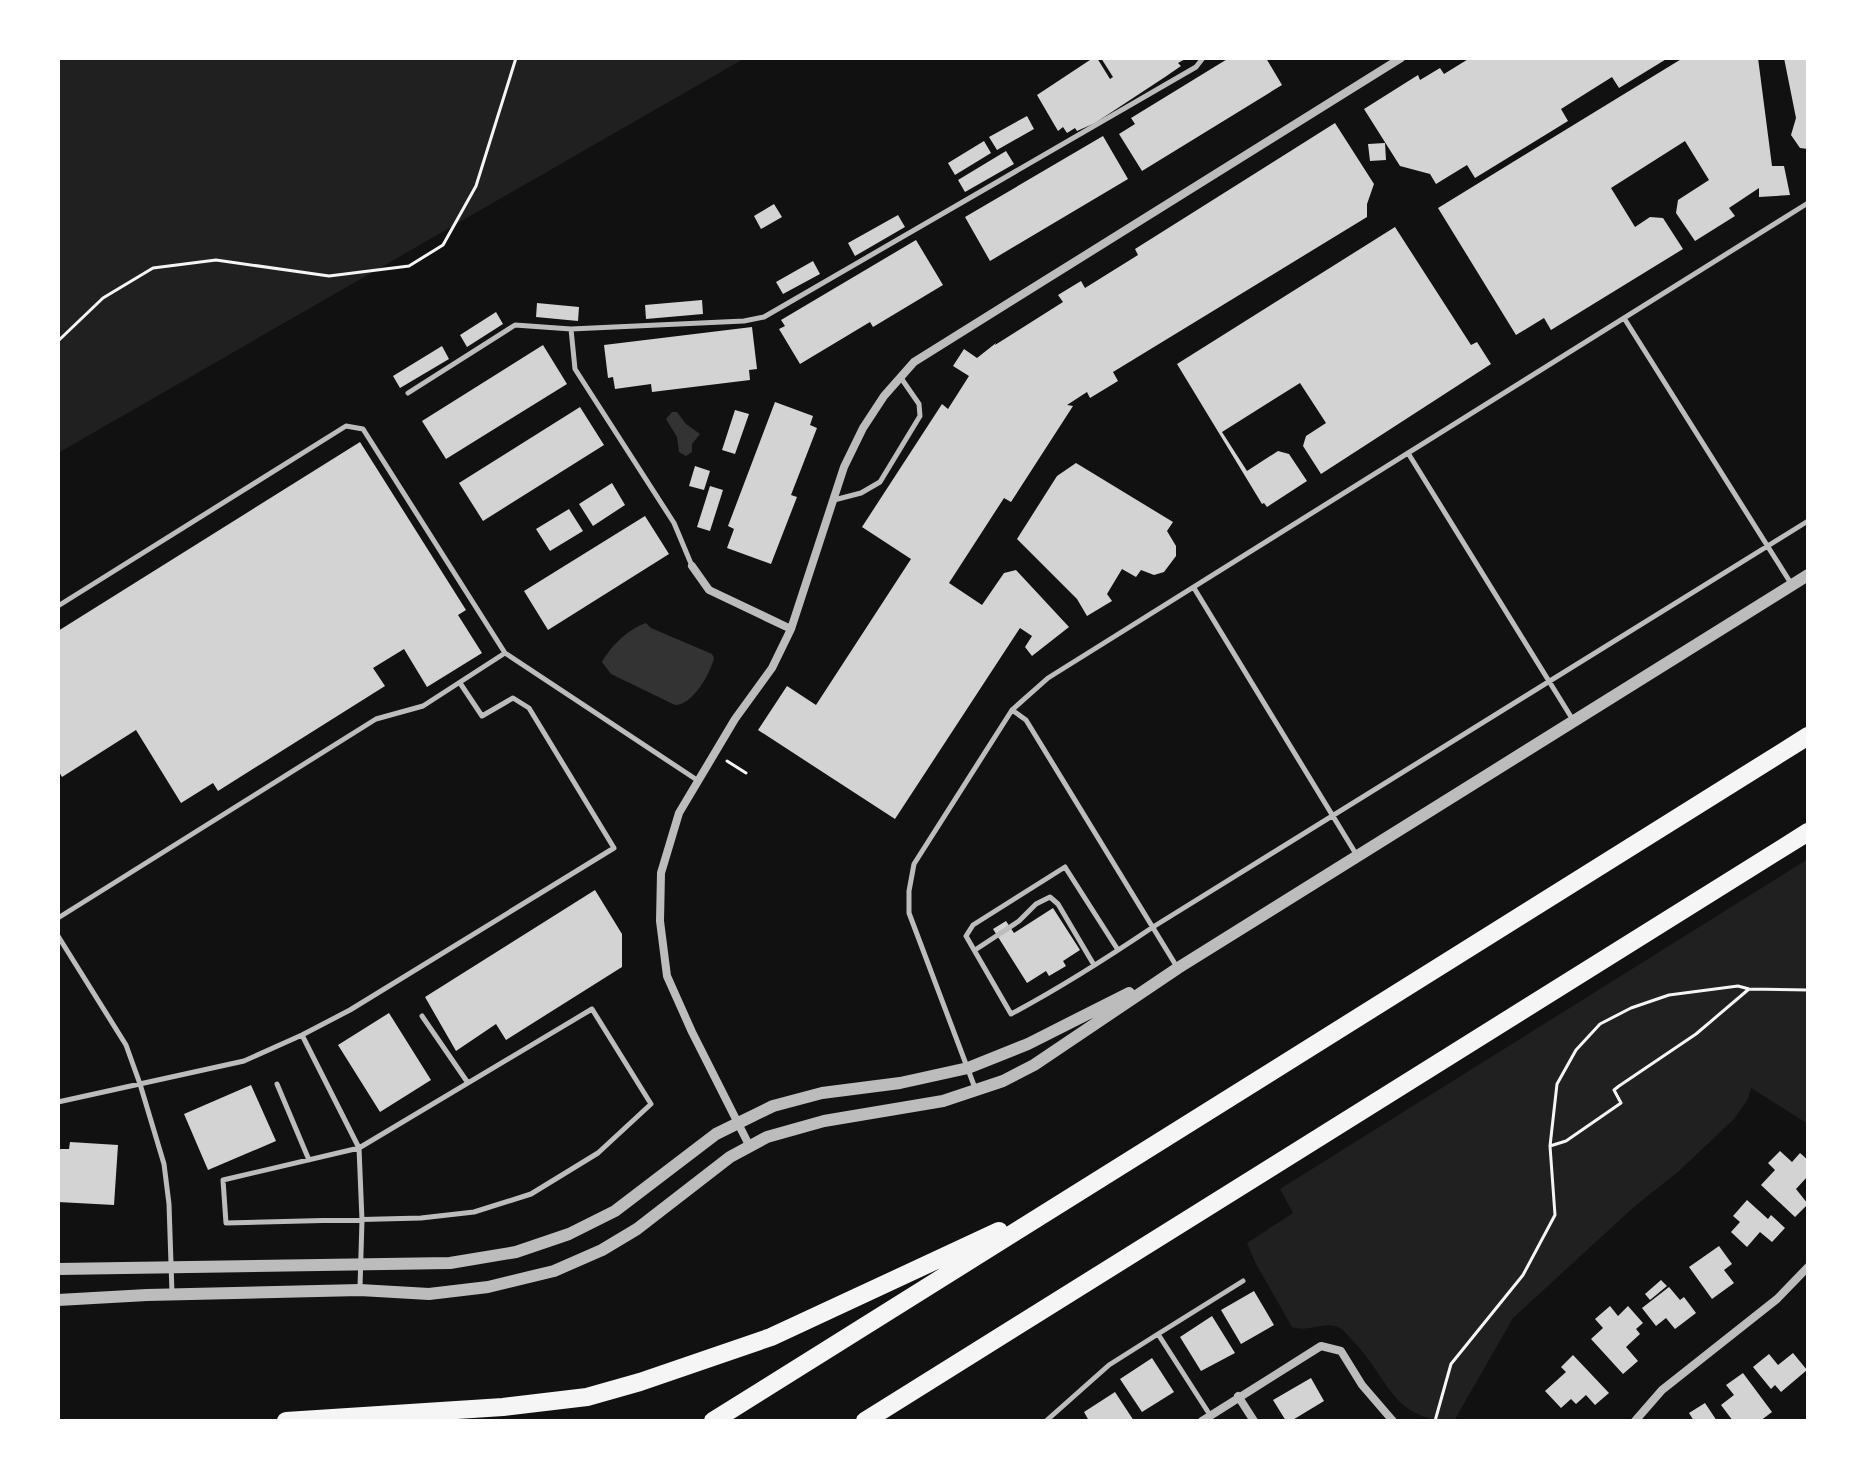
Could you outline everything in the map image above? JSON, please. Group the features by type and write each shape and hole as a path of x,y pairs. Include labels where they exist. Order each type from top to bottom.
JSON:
{"highway":[{"path":"713,1421 1808,736"},
{"path":"868,1421 1808,832"},
{"path":"286,1421 503,1407 587,1397 640,1382 771,1337 1074,1195"}],"street":[{"path":"749,1145 667,976 660,921 661,873 679,813 735,719 772,668 791,629 844,467 863,428 884,396 914,362 1401,58"},
{"path":"692,566 709,590 791,629"},
{"path":"58,1300 360,1290 429,1294 488,1287 554,1271 602,1250 637,1229 749,1145 773,1134 824,1121 943,1101 976,1092 1034,1065 1178,968 1808,575"},
{"path":"58,1269 450,1263 516,1252 569,1234 615,1211 694,1150 737,1123 773,1106 822,1093 924,1079 968,1068 1028,1044 1178,968"},
{"path":"1635,1421 1662,1390 1757,1317 1808,1267"},
{"path":"1206,1418 1321,1346 1341,1351 1362,1385 1393,1421"},
{"path":"1238,1396 1254,1421"}],"lane":[{"path":"408,393 515,325 571,329 744,321 764,317 1196,67 1203,58"},
{"path":"976,1092 909,913 909,891 914,864 1012,710 1048,678 1808,203"},
{"path":"1624,318 1792,585"},
{"path":"571,329 575,369 674,523 692,566"},
{"path":"833,500 861,493 880,482 920,416 919,404 901,378"},
{"path":"58,606 346,426 363,429 505,653 697,780"},
{"path":"1408,453 1573,720"},
{"path":"1118,950 1065,867 973,925 966,936 1011,1014 1094,965 1808,521"},
{"path":"1194,588 1357,855"},
{"path":"58,918 376,719 423,706 505,653"},
{"path":"58,1102 244,1061 302,1035 364,1002 614,848 529,708 513,698 482,716 460,683"},
{"path":"1012,710 1026,720 1178,968"},
{"path":"974,950 1050,897 1058,904 1094,965"},
{"path":"58,936 126,1045 140,1084 164,1164 169,1204 172,1294"},
{"path":"592,1009 651,1104 598,1153 531,1194 474,1212 421,1218 226,1223 223,1180 359,1148 468,1083 592,1009"},
{"path":"422,1016 468,1083"},
{"path":"302,1035 359,1148 362,1220 360,1290"},
{"path":"277,1084 309,1160"},
{"path":"1046,1421 1109,1365 1243,1281"},
{"path":"1158,1334 1206,1418"}],"path":[{"path":"58,341 103,298 153,268 216,260 329,276 409,266 432,252 443,245 476,186 516,58"},
{"path":"727,761 746,773"},
{"path":"1435,1421 1451,1364 1523,1275 1555,1215 1550,1146 1557,1084 1576,1050 1600,1024 1631,1008 1669,995 1738,986 1808,990"},
{"path":"1550,1146 1566,1141 1621,1103 1614,1090 1696,1034 1749,989"}],"shaded area":[{"path":"58,58 745,58 58,453"},
{"path":"672,412 677,412 686,424 700,434 692,444 692,452 686,456 679,452 677,437 666,419"},
{"path":"646,623 712,654 714,658 700,688 682,704 675,705 611,674 602,662 621,639"},
{"path":"1808,859 1808,1124 1751,1088 1748,1099 1734,1119 1513,1318 1454,1421 1417,1414 1404,1405 1340,1328 1328,1325 1305,1329 1292,1327 1247,1243 1293,1213 1280,1189"}],"building":[{"path":"1097,58 1110,79 1113,77 1101,58 1187,58 1178,63 1181,66 1095,123 1077,131 1075,128 1067,133 1063,127 1058,131 1037,95"},
{"path":"1229,58 1266,58 1282,85 1142,171 1119,134 1135,124 1131,118"},
{"path":"1470,58 1668,58 1619,88 1612,77 1561,109 1568,121 1475,178 1467,165 1436,184 1430,174 1400,166 1364,109 1418,75 1420,80 1440,68 1444,74"},
{"path":"1683,58 1758,58 1772,166 1784,166 1790,195 1759,197 1759,188 1729,208 1735,216 1695,241 1676,213 1678,200 1709,180 1685,141 1611,188 1635,227 1650,217 1663,218 1683,249 1551,330 1544,318 1516,335 1438,208"},
{"path":"1784,58 1808,58 1808,149 1800,148 1791,135 1796,118"},
{"path":"1027,116 1034,129 997,150 989,137"},
{"path":"1335,123 1374,184 1367,204 1367,217 1113,372 1118,381 1090,398 1087,392 1067,405 1073,406 1011,502 1004,498 949,583 982,605 1004,573 1016,570 1069,627 1032,656 1025,647 1032,636 1020,628 895,819 758,730 787,686 816,705 911,559 862,527 942,404 948,409 969,376 953,366 964,349 977,358 1063,302 1058,295 1081,281 1085,288 1138,255 1135,249"},
{"path":"1103,136 1128,179 990,261 965,217"},
{"path":"984,141 991,153 955,175 948,163"},
{"path":"1385,143 1386,160 1370,161 1368,144"},
{"path":"1006,151 1014,164 965,192 958,180"},
{"path":"774,204 782,217 761,229 754,216"},
{"path":"898,215 905,227 855,256 848,243"},
{"path":"1395,227 1471,345 1477,342 1491,364 1321,474 1303,446 1306,436 1326,423 1300,383 1222,432 1247,471 1278,451 1289,454 1307,481 1267,507 1262,504 1177,364"},
{"path":"916,240 943,285 873,327 870,322 800,364 779,329 785,326 781,320"},
{"path":"813,261 820,274 783,294 776,282"},
{"path":"702,300 703,314 646,319 645,305"},
{"path":"537,303 579,307 578,321 536,317"},
{"path":"496,312 503,324 467,347 460,335"},
{"path":"752,327 757,369 749,370 750,380 652,392 651,384 615,389 613,377 608,378 604,345"},
{"path":"543,345 567,384 446,459 422,421"},
{"path":"442,346 449,359 400,388 393,376"},
{"path":"775,402 813,416 810,425 817,428 791,495 797,497 771,564 727,548 734,529 728,526"},
{"path":"580,407 604,445 483,521 459,483"},
{"path":"735,410 749,414 735,454 722,450"},
{"path":"360,442 466,610 458,615 482,653 427,687 404,649 373,668 385,686 218,791 213,783 181,803 136,730 62,777 58,770 58,631"},
{"path":"1076,463 1173,522 1167,531 1176,546 1176,556 1164,572 1154,575 1141,570 1136,577 1122,569 1107,594 1112,601 1087,616 1077,599 1017,539 1057,476"},
{"path":"695,466 710,471 704,490 689,486"},
{"path":"612,483 625,505 593,526 579,504"},
{"path":"710,486 723,490 710,531 697,527"},
{"path":"569,509 583,531 550,551 536,529"},
{"path":"645,516 669,554 548,630 524,591"},
{"path":"595,890 622,934 622,967 506,1040 496,1024 456,1051 425,997"},
{"path":"1053,908 1080,950 1063,961 1066,966 1049,976 1046,971 1027,983 993,929 1006,921 1014,933"},
{"path":"389,1013 431,1080 380,1112 338,1045"},
{"path":"251,1085 276,1141 208,1170 184,1114"},
{"path":"70,1142 118,1145 114,1205 58,1202 60,1149 69,1149"},
{"path":"1780,1151 1792,1162 1800,1153 1808,1160 1808,1176 1796,1189 1808,1204 1795,1217 1761,1185 1775,1170 1768,1163"},
{"path":"1747,1200 1768,1219 1771,1215 1785,1228 1772,1242 1760,1232 1747,1247 1731,1232 1740,1222 1733,1216"},
{"path":"1719,1246 1732,1264 1724,1270 1734,1283 1712,1299 1689,1267"},
{"path":"1661,1280 1667,1286 1650,1300 1645,1294"},
{"path":"1669,1287 1680,1300 1684,1297 1696,1313 1675,1329 1666,1318 1656,1326 1642,1308"},
{"path":"1254,1291 1274,1325 1241,1344 1221,1310"},
{"path":"1610,1306 1618,1316 1628,1306 1643,1323 1636,1329 1640,1334 1626,1347 1638,1361 1623,1374 1591,1339 1603,1328 1595,1319"},
{"path":"1212,1316 1235,1353 1201,1371 1180,1337"},
{"path":"1793,1353 1807,1370 1781,1392 1775,1385 1771,1389 1753,1367 1769,1354 1778,1365"},
{"path":"1573,1355 1609,1393 1595,1405 1586,1395 1576,1404 1571,1399 1561,1408 1545,1391 1566,1372 1561,1367"},
{"path":"1152,1358 1174,1392 1142,1412 1120,1379"},
{"path":"1743,1373 1772,1412 1760,1421 1733,1421 1721,1405 1734,1395 1726,1385"},
{"path":"1311,1378 1324,1401 1286,1421 1273,1400"},
{"path":"1115,1392 1134,1421 1089,1421 1084,1412"},
{"path":"1705,1403 1717,1421 1694,1421 1689,1413"}]}
